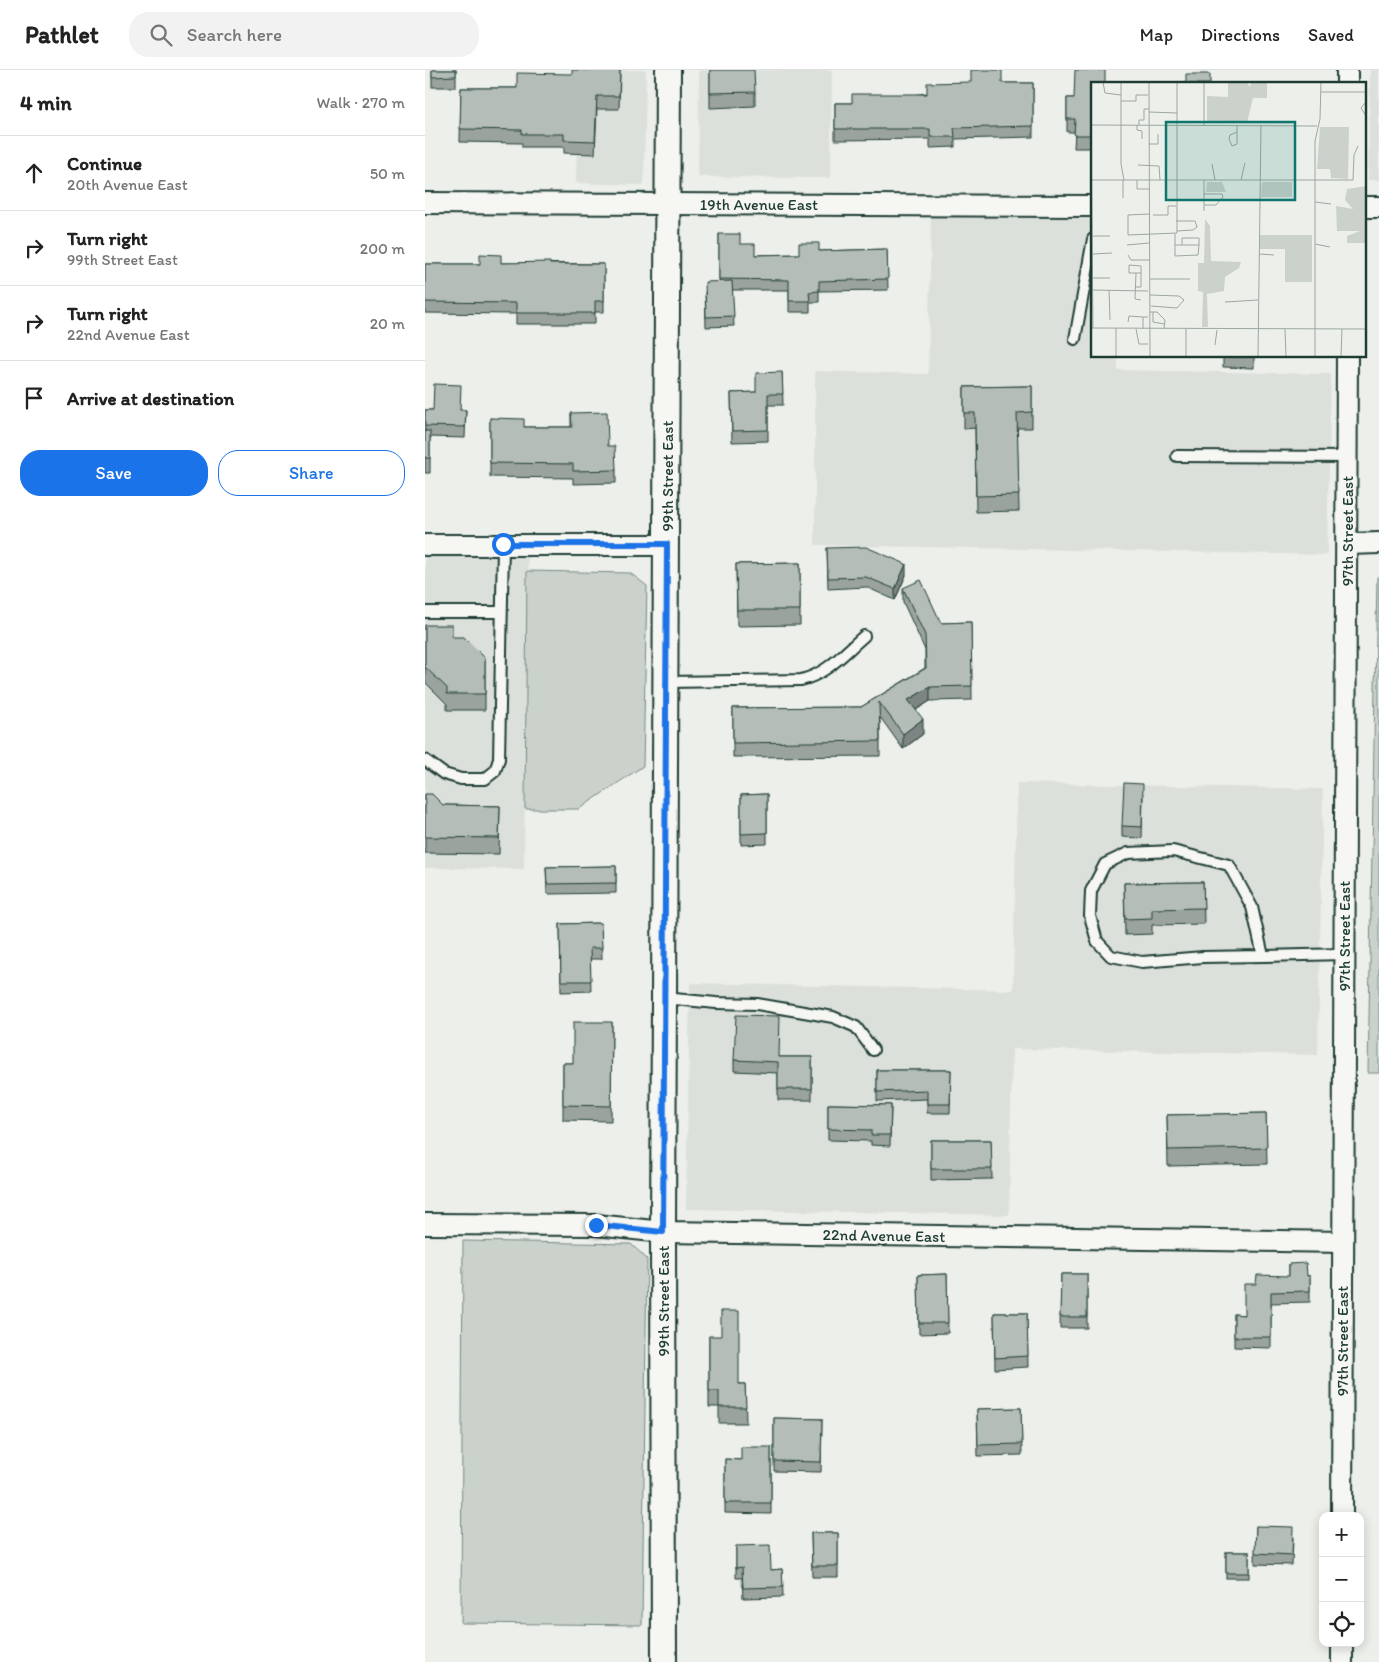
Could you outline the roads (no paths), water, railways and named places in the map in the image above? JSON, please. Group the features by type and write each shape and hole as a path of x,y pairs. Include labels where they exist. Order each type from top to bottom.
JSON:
{"street":[{"name":"99th Street East","path":"664,1662 663,1232 668,70"},
{"name":"19th Avenue East","path":"425,203 1091,206"},
{"name":"97th Street East","path":"1342,1512 1347,358"},
{"path":"1347,544 1379,543"},
{"path":"425,544 667,544"},
{"name":"22nd Avenue East","path":"425,1224 596,1225 663,1232 1343,1242"},
{"path":"1342,1647 1342,1662"}],"lane":[{"path":"1075,339 1091,250"},
{"path":"1177,456 1347,457"},
{"path":"425,760 444,774 453,778 485,779 495,771 499,759 503,544"},
{"path":"425,612 501,612"},
{"path":"666,682 801,680 823,672 864,636"},
{"path":"1263,956 1252,907 1229,865 1173,851 1128,853 1105,864 1091,891 1089,916 1097,940 1111,956 1142,962 1203,957 1263,956 1344,954"},
{"path":"664,998 715,1003 757,1004 833,1017 856,1027 873,1050"}]}
